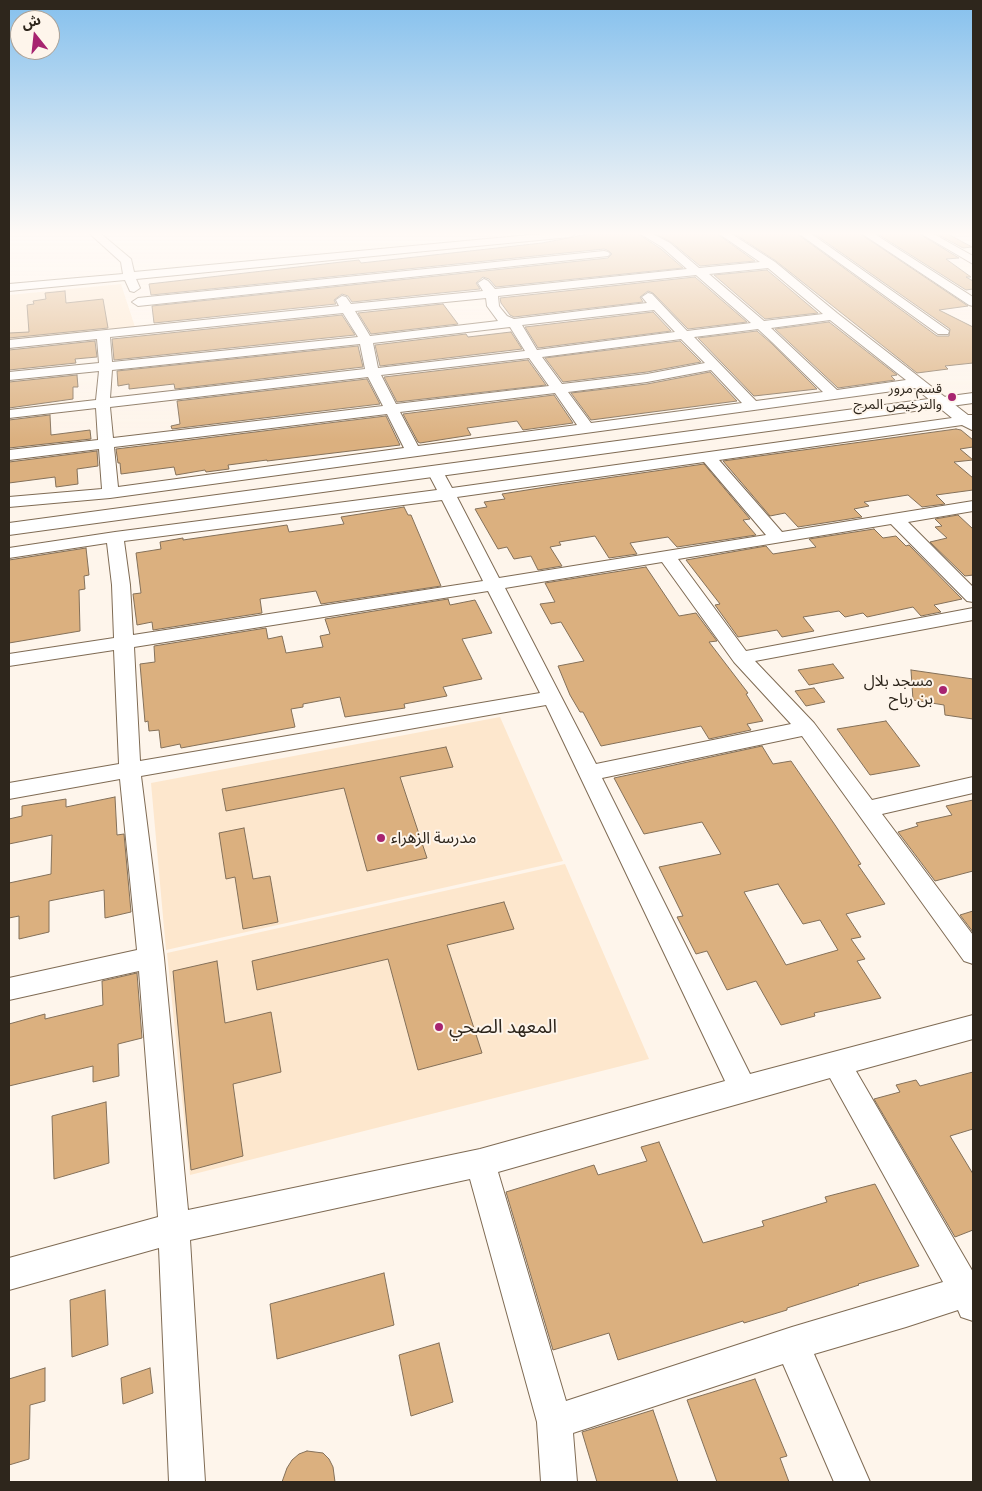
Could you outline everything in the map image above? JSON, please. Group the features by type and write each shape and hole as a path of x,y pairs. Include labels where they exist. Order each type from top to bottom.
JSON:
{"main road":[{"path":"9,529 973,398"}],"street":[{"path":"136,303 140,316"},
{"path":"9,344 103,335 140,316 216,303"},
{"path":"343,303 366,340 372,372 413,451"},
{"path":"140,316 347,310 410,303"},
{"path":"492,303 503,318 514,323 533,354 587,428"},
{"path":"653,303 751,404"},
{"path":"735,303 832,393"},
{"path":"817,303 918,383 971,422"},
{"path":"903,303 944,331"},
{"path":"9,376 366,340 656,306"},
{"path":"9,414 533,354 833,316"},
{"path":"103,335 106,366 103,403 110,493"},
{"path":"9,455 558,387 647,378 713,366"},
{"path":"9,502 110,493 751,404 918,383"},
{"path":"9,553 115,537 447,494 971,422"},
{"path":"708,457 778,538"},
{"path":"436,471 552,697 743,1089"},
{"path":"9,660 494,585 973,506"},
{"path":"894,518 918,539 973,597"},
{"path":"115,537 121,585 130,771 151,958 174,1228 187,1482"},
{"path":"667,556 741,658 807,728 973,954"},
{"path":"741,658 973,614"},
{"path":"9,792 552,697"},
{"path":"589,773 807,728"},
{"path":"868,809 973,784"},
{"path":"9,989 151,958"},
{"path":"9,1274 174,1228 480,1163 973,1027"},
{"path":"555,1422 792,1344 970,1294 838,1065"},
{"path":"480,1163 555,1422 559,1482"},
{"path":"792,1344 852,1482"}],"shaded area":[{"path":"9,303 127,303 136,330 9,341"},
{"path":"500,717 563,861 166,950 151,783"},
{"path":"565,864 649,1059 190,1175 167,953"}],"building":[{"path":"104,303 108,328 9,338 9,333 29,332 27,305"},
{"path":"184,303 336,304 154,323 152,306"},
{"path":"501,303 638,303 514,317 510,315"},
{"path":"662,303 725,303 747,322 688,329"},
{"path":"746,303 806,303 818,313 765,319"},
{"path":"828,303 891,303 937,336 949,336 950,329 912,303 963,303 968,306 939,310 973,327 973,363 945,366 948,369 917,373"},
{"path":"443,304 458,324 371,334 358,313"},
{"path":"653,312 671,331 538,348 525,327"},
{"path":"342,315 355,335 114,360 112,339"},
{"path":"829,322 897,375 891,376 895,380 838,388 775,329"},
{"path":"757,331 817,389 754,396 698,338"},
{"path":"511,332 522,349 380,366 375,345 466,334 468,337"},
{"path":"95,341 97,357 75,359 76,363 9,370 9,350"},
{"path":"680,341 701,362 647,372 563,382 545,358"},
{"path":"358,346 363,367 175,389 174,384 129,389 129,384 118,386 117,371"},
{"path":"528,360 546,385 397,402 384,377"},
{"path":"710,372 737,401 591,420 571,393 647,384"},
{"path":"77,375 78,387 73,387 73,399 9,408 9,382"},
{"path":"367,379 380,404 172,429 171,426 180,424 177,401"},
{"path":"554,395 573,423 523,430 517,421 467,428 471,435 420,443 403,414"},
{"path":"50,415 51,435 90,430 91,439 9,448 9,420"},
{"path":"386,416 400,445 228,465 229,469 206,472 205,470 176,475 174,467 121,474 120,463 118,463 116,449"},
{"path":"956,429 961,430 973,440 973,447 960,449 973,460 954,462 973,478 973,490 936,495 945,504 922,507 908,495 864,502 869,506 854,509 862,517 798,527 785,513 770,516 723,461"},
{"path":"97,451 98,466 77,469 78,484 56,487 55,477 9,483 9,462"},
{"path":"704,464 750,519 743,520 756,535 677,547 668,537 630,543 637,554 609,558 595,536 559,542 561,545 550,547 562,566 538,570 531,556 514,559 507,547 498,549 475,509 487,507 484,502 505,499 502,494"},
{"path":"404,507 408,515 411,515 441,586 321,604 316,591 260,599 262,613 153,630 152,622 137,625 133,594 141,593 136,553 161,549 160,542 287,525 289,532 344,524 341,517"},
{"path":"958,515 973,529 973,575 965,576 930,542 947,538 935,527 942,526 935,519"},
{"path":"874,529 883,538 896,536 906,546 909,545 962,599 934,605 941,612 921,616 913,607 867,617 863,613 845,617 839,611 803,617 814,631 782,637 777,630 738,637 715,605 720,604 686,560 766,546 773,554 816,547 809,539"},
{"path":"86,548 89,575 84,576 85,589 79,590 80,631 9,643 9,560"},
{"path":"646,567 679,616 696,613 717,641 709,642 748,693 746,694 763,721 747,724 751,730 709,739 701,726 601,746 583,712 580,712 570,695 558,666 584,661 561,622 551,624 540,604 555,602 545,583"},
{"path":"448,599 450,605 475,600 492,633 462,639 482,679 443,687 447,696 404,704 405,708 345,717 340,697 303,704 303,707 291,709 295,727 181,748 180,744 161,748 159,730 149,731 148,721 145,722 140,664 155,662 154,646 266,628 268,639 282,636 286,653 323,647 320,636 330,634 325,619"},
{"path":"833,664 844,678 809,685 798,670"},
{"name":"مسجد بلال بن رباح","path":"911,670 973,679 973,719 945,715 944,705 913,700"},
{"path":"814,688 825,702 806,706 795,691"},
{"path":"886,721 920,766 870,775 837,729"},
{"path":"762,746 773,764 791,761 861,864 858,865 885,904 846,914 861,937 851,939 865,959 857,961 881,998 814,1013 815,1016 781,1025 756,981 727,990 707,951 696,954 677,917 683,916 659,867 721,854 702,822 644,834 614,778","holes":["778,884 803,924 820,920 838,950 786,965 744,892"]},
{"path":"446,747 453,767 400,777 427,858 367,871 344,788 226,811 222,789"},
{"path":"115,797 117,835 124,834 131,912 105,918 104,890 49,901 49,932 19,939 19,916 9,918 9,883 51,874 52,835 9,844 9,819 22,816 22,806 66,799 66,807"},
{"path":"973,800 973,871 935,881 898,832 918,826 916,823 952,815 946,806"},
{"path":"244,828 253,879 270,876 278,922 243,929 235,877 226,879 219,833"},
{"path":"504,902 514,929 447,945 482,1053 418,1070 388,959 257,990 252,961"},
{"path":"973,911 973,932 960,915"},
{"path":"217,961 225,1023 271,1012 281,1072 233,1084 243,1156 191,1170 173,971"},
{"path":"137,973 142,1038 118,1044 119,1076 93,1082 93,1066 9,1086 9,1024 45,1014 45,1019 103,1005 102,981"},
{"path":"973,1072 973,1129 950,1136 973,1174 973,1230 955,1237 874,1099 900,1092 896,1085 916,1080 920,1086"},
{"path":"106,1102 109,1163 54,1179 52,1116"},
{"path":"659,1142 703,1243 764,1226 762,1221 827,1202 825,1197 875,1184 919,1266 858,1284 787,1308 787,1310 744,1323 743,1321 618,1360 609,1333 553,1350 506,1192 594,1165 598,1175 647,1161 641,1147"},
{"path":"384,1273 394,1325 277,1359 270,1304"},
{"path":"105,1290 108,1345 72,1357 70,1300"},
{"path":"439,1343 453,1402 411,1416 399,1355"},
{"path":"45,1368 45,1401 30,1405 29,1459 9,1465 9,1379"},
{"path":"150,1368 153,1393 123,1404 121,1378"},
{"path":"755,1379 787,1456 780,1458 789,1482 717,1482 687,1400"},
{"path":"653,1410 678,1482 597,1482 582,1432"},
{"path":"307,1451 323,1453 329,1459 333,1467 335,1482 282,1482 292,1460 299,1454"}],"place":[{"name":"قسم مرور والترخيص المرج","path":"952,397"},
{"name":"مسجد بلال بن رباح","path":"943,690"},
{"name":"مدرسة الزهراء","path":"381,838"},
{"name":"المعهد الصحي","path":"439,1027"}]}
